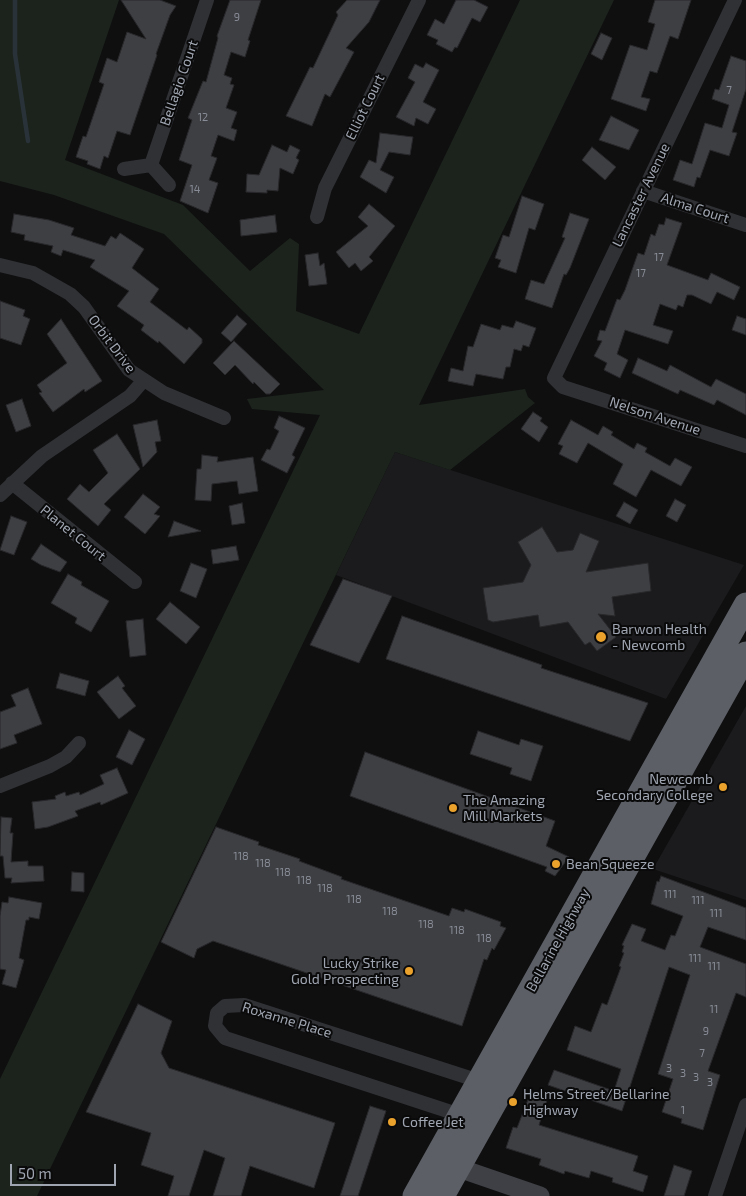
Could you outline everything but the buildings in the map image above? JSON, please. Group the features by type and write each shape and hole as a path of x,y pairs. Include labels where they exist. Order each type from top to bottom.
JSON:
{"highway":[{"name":"Bellarine Highway","path":"442,1196 446,1164 460,1115 746,605"},
{"name":"Bellarine Highway","path":"415,1196 446,1164 746,654"}],"street":[{"name":"Bellagio Court","path":"151,166 207,0"},
{"name":"Elliot Court","path":"317,217 325,188 419,0"},
{"path":"735,0 746,4"},
{"name":"Lancaster Avenue","path":"563,387 554,378 735,0"},
{"path":"124,169 151,166 169,185"},
{"name":"Alma Court","path":"643,191 746,225"},
{"name":"Orbit Drive","path":"0,265 33,273 70,294 84,307 129,370 143,381 130,396 42,456 0,495"},
{"path":"143,381 164,393 224,418"},
{"name":"Nelson Avenue","path":"563,387 746,446"},
{"name":"Planet Court","path":"12,483 135,582"},
{"path":"0,786 50,766 66,757 79,743"},
{"name":"Roxanne Place","path":"460,1115 225,1038 215,1026 217,1013 224,1006 244,1005 479,1081"},
{"path":"715,1196 746,1105"},
{"path":"446,1164 540,1196"}],"shaded area":[{"path":"0,0 119,0 65,160 183,205 250,271 290,238 299,244 296,311 359,334 520,0 614,0 419,405 525,389 528,397 535,403 450,470 395,452 37,1196 0,1196 0,1079 320,415 252,409 247,399 324,390 164,234 54,195 0,181"},
{"name":"Barwon Health - Newcomb","path":"395,452 744,565 666,699 336,575"},
{"name":"Newcomb Secondary College","path":"746,706 746,900 653,869"}],"waterway":[{"path":"15,0 15,54 28,141"}],"place":[{"name":"Barwon Health - Newcomb","path":"601,637"},
{"name":"Newcomb Secondary College","path":"723,787"},
{"name":"The Amazing Mill Markets","path":"453,808"},
{"name":"Bean Squeeze","path":"556,864"},
{"name":"Lucky Strike Gold Prospecting","path":"409,971"},
{"name":"Helms Street/Bellarine Highway","path":"513,1102"},
{"name":"Coffee Jet","path":"392,1122"}]}
